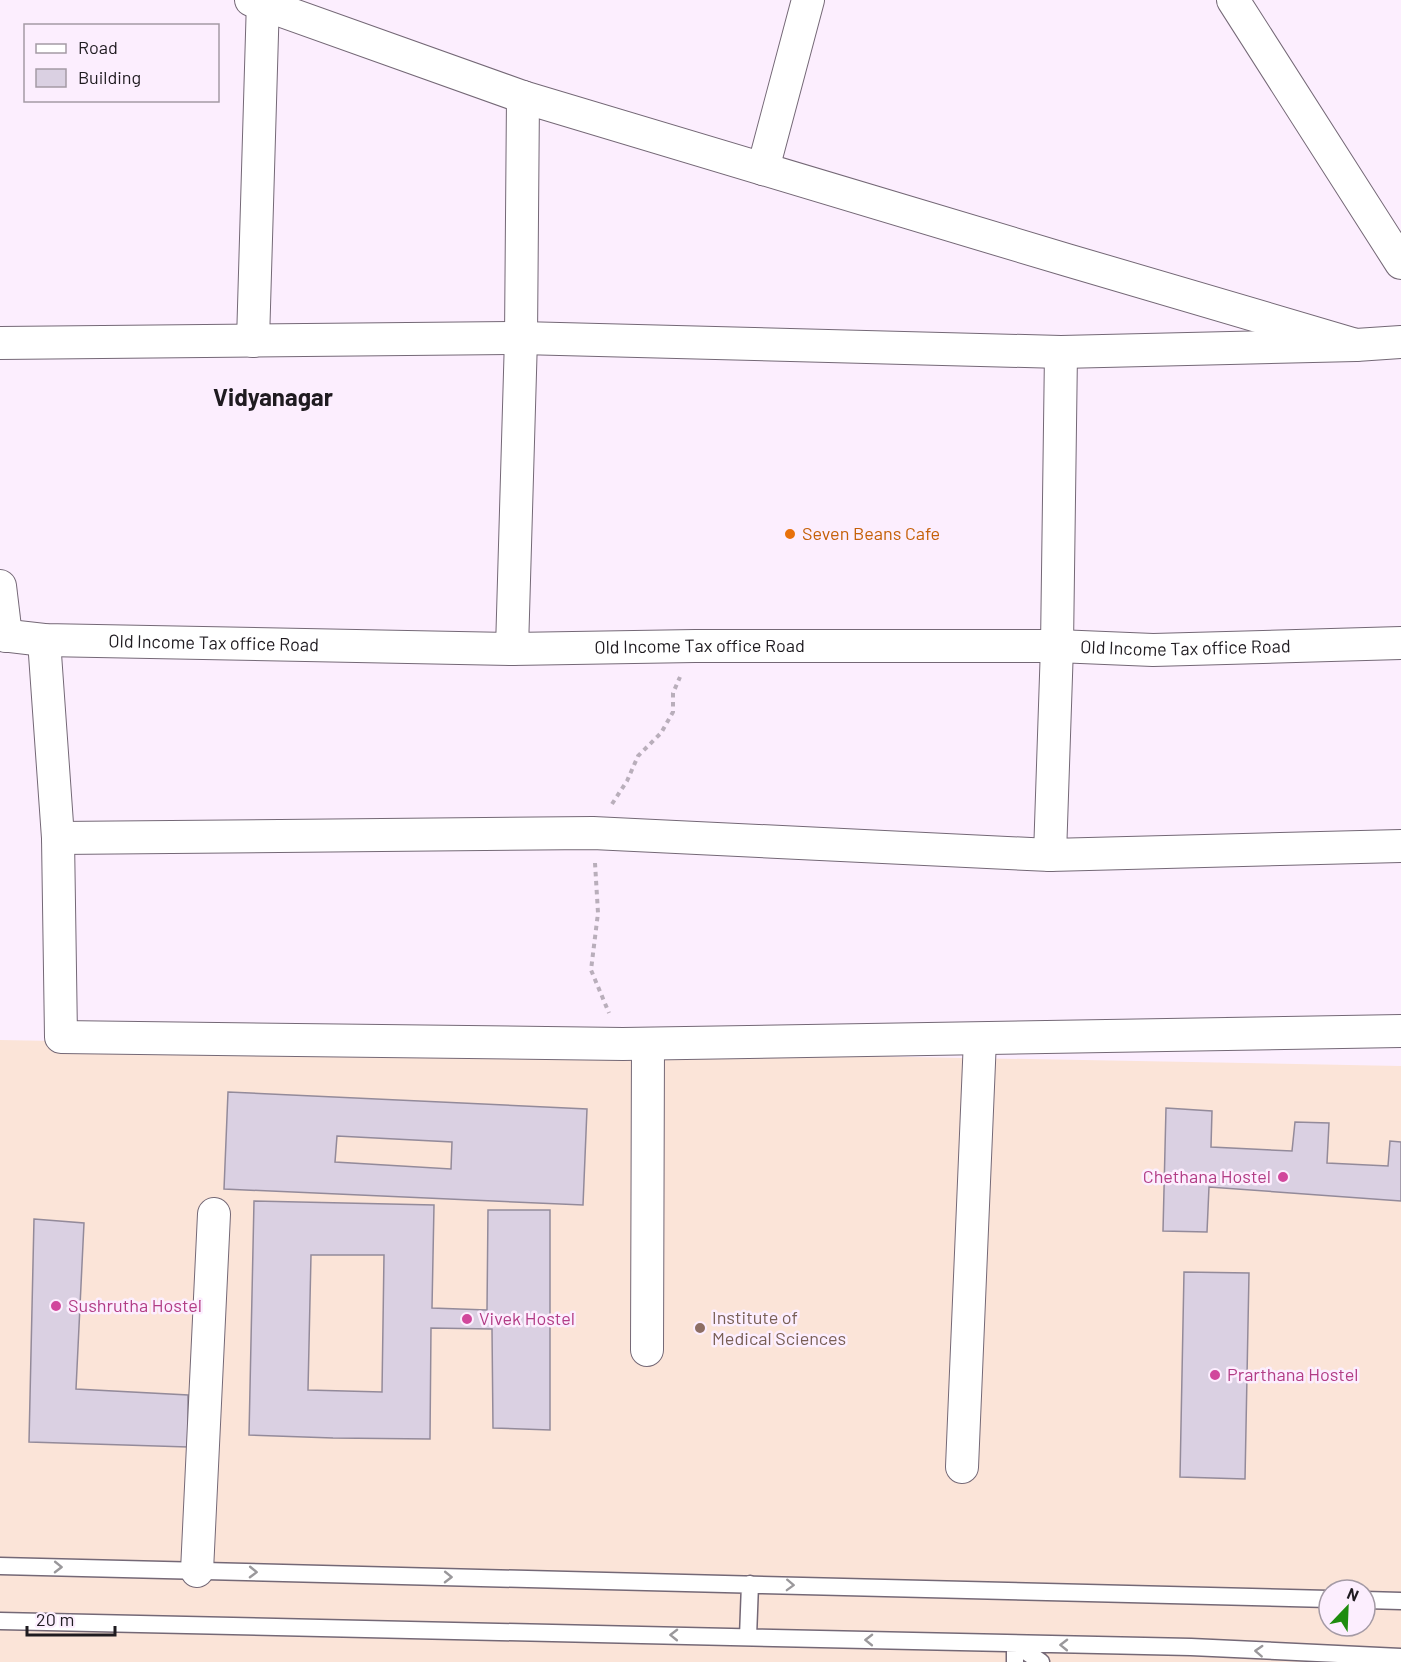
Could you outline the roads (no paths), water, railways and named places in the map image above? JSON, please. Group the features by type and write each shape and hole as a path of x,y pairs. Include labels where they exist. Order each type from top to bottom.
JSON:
{"street":[{"path":"763,169 808,0"},
{"path":"1233,0 1401,262"},
{"path":"252,340 259,1 523,97 1356,345"},
{"path":"512,649 521,338 523,97"},
{"path":"0,343 521,338 1061,352 1401,342"},
{"path":"1050,855 1057,646 1061,352"},
{"path":"0,586 3,636"},
{"name":"Old Income Tax office Road","path":"3,636 44,640 512,649 695,646 1057,646 1153,650 1401,643"},
{"path":"44,640 58,838 62,1037 648,1044 1401,1031"},
{"path":"58,838 593,833 1050,855 1401,846"},
{"path":"962,1467 980,1039"},
{"path":"647,1350 648,1044"},
{"path":"197,1571 214,1214"}],"lane":[{"path":"0,1566 1317,1599"},
{"path":"748,1637 750,1584"},
{"path":"1377,1600 1401,1601"},
{"path":"0,1621 1015,1644 1194,1655 1401,1657"},
{"path":"1015,1644 1015,1662"},
{"path":"1015,1644 1041,1662"}],"place":[{"name":"Seven Beans Cafe","path":"790,534"},
{"name":"Chethana Hostel","path":"1283,1177"},
{"name":"Sushrutha Hostel","path":"56,1306"},
{"name":"Vivek Hostel","path":"467,1319"},
{"name":"Institute of Medical Sciences","path":"700,1328"},
{"name":"Prarthana Hostel","path":"1215,1375"}],"district":[{"name":"Vidyanagar","path":"273,398"}]}
